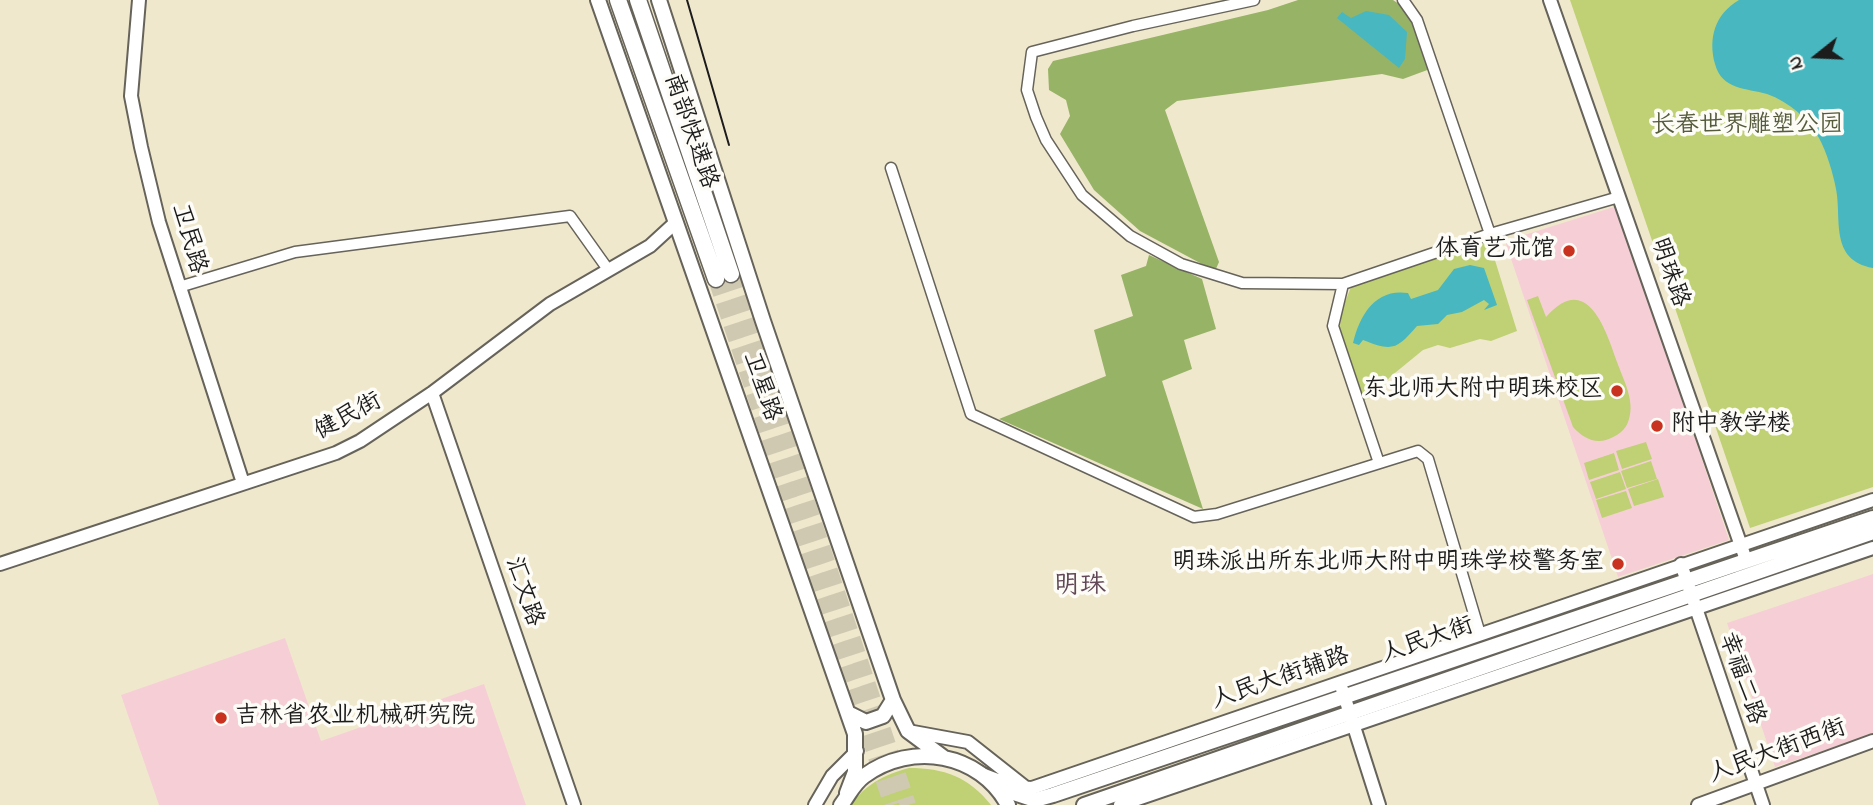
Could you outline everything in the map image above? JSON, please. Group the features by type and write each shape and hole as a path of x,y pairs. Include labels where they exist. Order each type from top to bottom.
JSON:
{"highway":[{"name":"南部快速路","path":"618,0 723,276 638,0"}],"main road":[{"name":"卫星路","path":"598,0 674,224 740,397 848,713 857,751 855,772 844,799"},
{"name":"卫星路","path":"659,0 762,321 893,700 908,731 943,757"},
{"name":"人民大街","path":"999,789 1035,800 1342,689 1686,580 1743,553 1873,518"},
{"name":"人民大街","path":"1084,805 1351,720 1693,603 1873,532"},
{"path":"848,713 859,721 866,722 883,716 893,700"},
{"path":"844,799 863,776 882,766 912,756 943,757 982,773 999,789 1008,805"}],"street":[{"name":"卫民路","path":"139,0 131,96 159,222 243,484"},
{"path":"1254,0 1133,26 1032,52 1027,90 1036,117 1046,140 1082,195 1129,236 1181,264 1242,283 1343,284 1490,234 1618,195"},
{"path":"1403,0 1410,6 1417,20 1490,234"},
{"name":"明珠路","path":"1550,0 1743,553"},
{"path":"891,168 971,414 986,424 1194,517 1217,513 1418,451 1427,459 1480,634"},
{"path":"179,286 295,252 570,216 607,268"},
{"name":"健民街","path":"0,564 336,453 360,441 432,393 550,304 607,268 650,246 674,224"},
{"path":"1343,284 1334,326 1379,463"},
{"name":"汇文路","path":"432,393 573,805"},
{"name":"人民大街辅路","path":"1025,787 1032,788 1342,689 1480,634 1681,564 1743,553 1873,500"},
{"path":"1693,603 1873,548"},
{"name":"幸福二路","path":"1681,564 1763,805"},
{"path":"1342,689 1379,805"},
{"path":"1119,805 1351,720"},
{"path":"908,731 968,742 1025,787"},
{"name":"人民大街西街","path":"1698,805 1754,782 1873,741"},
{"path":"815,805 832,776 857,751"},
{"path":"982,773 1025,787"}],"shaded area":[{"name":"东北师大附中明珠校区","path":"1617,206 1729,540 1618,577 1505,241"},
{"path":"1873,574 1873,734 1775,767 1727,623"},
{"name":"吉林省农业机械研究院","path":"285,638 321,741 484,684 526,805 159,805 121,695"}],"green space":[{"path":"1298,0 1393,0 1408,10 1430,69 1403,79 1382,74 1177,101 1165,110 1219,262 1215,271 1140,231 1094,190 1060,134 1070,116 1066,100 1049,90 1048,69 1053,61 1268,10"},
{"name":"长春世界雕塑公园","path":"1570,0 1873,0 1873,487 1750,528"},
{"path":"1489,241 1517,331 1491,341 1480,339 1450,348 1438,345 1423,350 1390,377 1385,383 1385,392 1364,400 1340,328 1341,312 1351,287"},
{"path":"1149,255 1202,279 1216,329 1184,340 1192,369 1162,381 1203,509 999,419 1106,376 1094,330 1133,316 1121,275 1146,266"},
{"path":"1538,296 1546,317 1560,304 1573,300 1584,302 1601,321 1625,382 1630,404 1628,423 1614,437 1601,441 1592,440 1573,427 1527,300"},
{"path":"1646,442 1652,459 1622,469 1616,451"},
{"path":"1614,453 1619,470 1589,480 1584,463"},
{"path":"1651,461 1657,479 1627,488 1621,471"},
{"path":"1620,472 1626,489 1596,499 1590,482"},
{"path":"1658,479 1664,497 1634,506 1628,489"},
{"path":"1626,491 1632,508 1602,518 1596,500"},
{"path":"909,768 945,772 955,776 974,787 991,805 850,805 876,781"}],"water":[{"path":"1739,0 1873,0 1873,268 1859,264 1849,256 1844,247 1840,237 1836,189 1822,144 1815,131 1783,101 1729,83 1718,73 1712,45 1715,28 1724,12"},
{"path":"1366,11 1389,15 1407,32 1405,59 1399,68 1337,18 1342,12 1351,18"},
{"path":"1470,265 1484,268 1497,305 1484,310 1489,304 1484,300 1462,312 1447,315 1438,324 1417,326 1394,346 1381,346 1363,340 1359,345 1353,343 1365,313 1378,299 1397,293 1408,293 1411,299 1438,290 1454,269"}],"tunnel":[{"path":"731,274 908,805"},
{"path":"716,279 892,805"}],"tram line":[{"path":"687,0 729,145"}],"place":[{"name":"体育艺术馆","path":"1569,251"},
{"name":"东北师大附中明珠校区","path":"1617,391"},
{"name":"附中教学楼","path":"1657,426"},
{"name":"明珠派出所东北师大附中明珠学校警务室","path":"1618,564"},
{"name":"吉林省农业机械研究院","path":"221,718"}],"district":[{"name":"明珠","path":"1080,588"}]}
